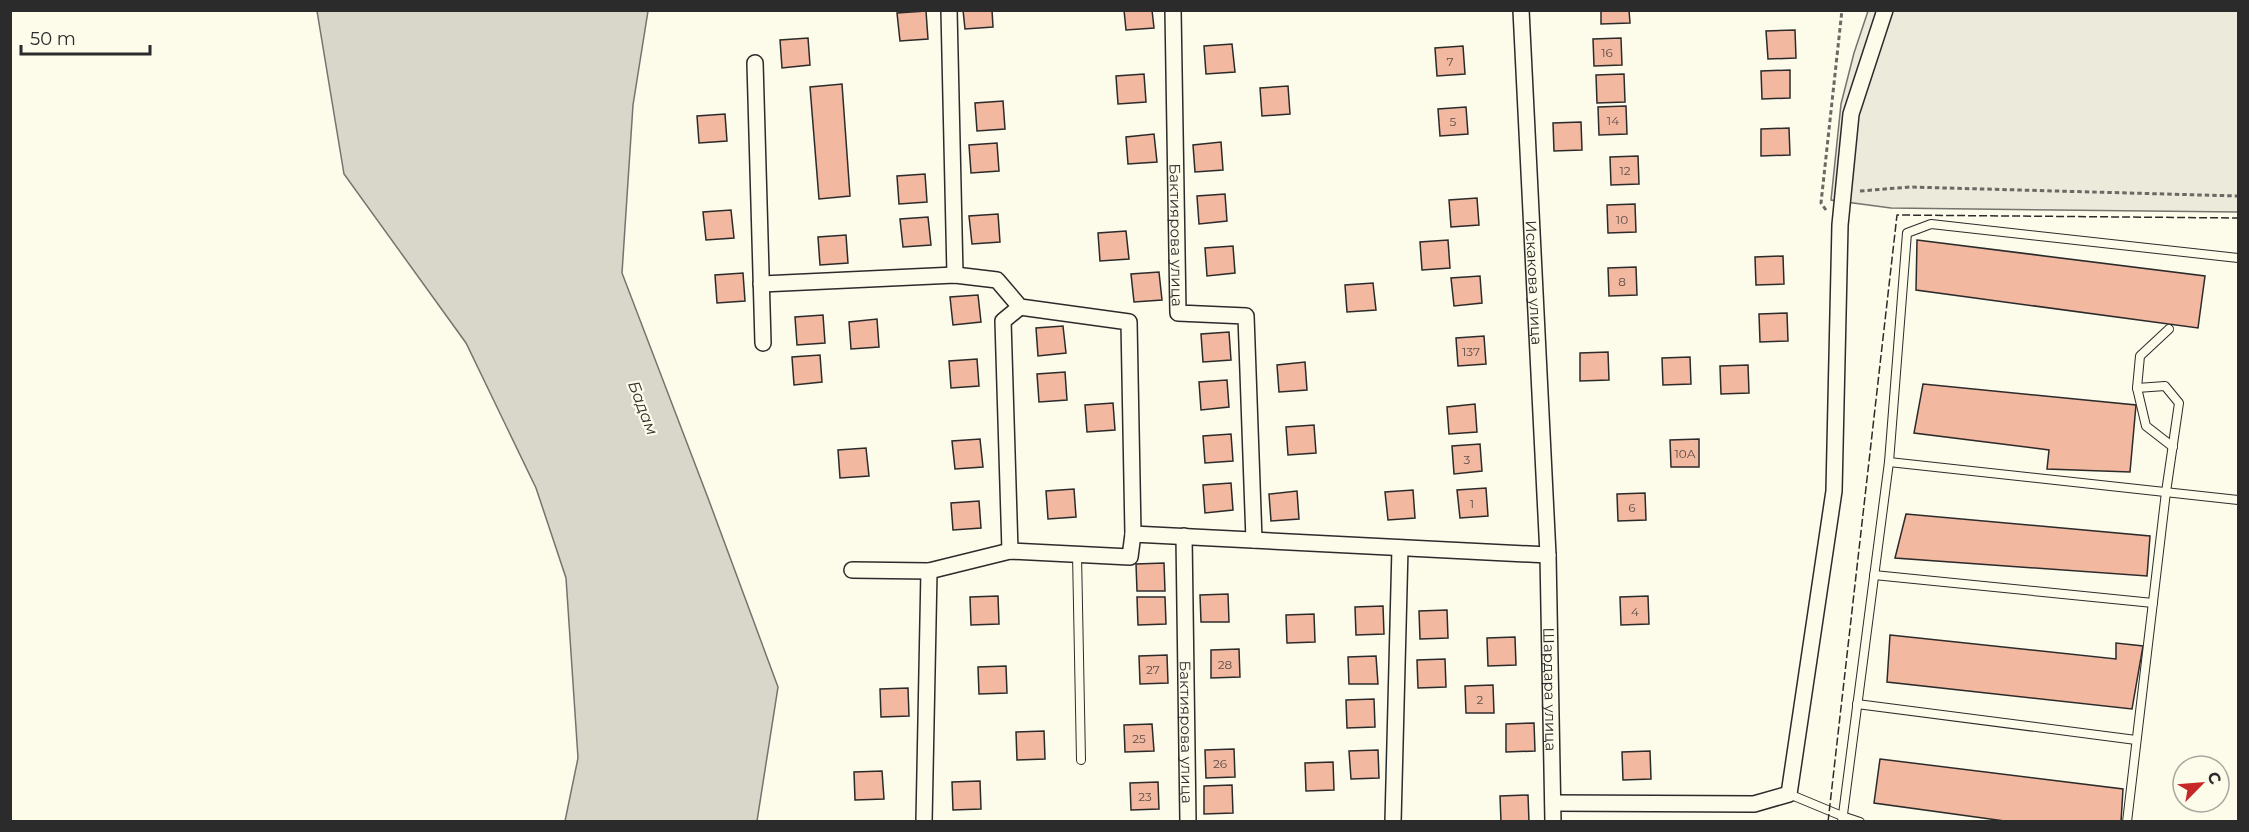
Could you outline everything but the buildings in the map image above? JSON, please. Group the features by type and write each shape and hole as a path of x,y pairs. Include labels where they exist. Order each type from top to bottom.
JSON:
{"street":[{"path":"949,10 955,275"},
{"name":"Бактиярова улица","path":"1173,10 1179,312 1246,316 1254,540"},
{"name":"Искакова улица","path":"1521,10 1548,555"},
{"path":"1553,803 1754,804 1789,794 1834,491 1840,225 1851,114 1885,10"},
{"path":"755,63 763,343"},
{"path":"762,284 955,275 997,280 1020,307 1129,322 1133,534 1130,557 1010,552 929,571 852,570"},
{"path":"1010,552 1003,321 1020,307"},
{"path":"1133,534 1548,555"},
{"name":"Бактиярова улица","path":"1184,536 1188,822"},
{"path":"1393,822 1400,548"},
{"name":"Шардара улица","path":"1548,555 1553,822"},
{"path":"924,822 929,571"}],"lane":[{"path":"1842,819 1889,462 1907,233 1931,224 2238,258"},
{"path":"2169,329 2140,356 2137,388 2146,426 2173,447"},
{"path":"2127,822 2166,492 2179,404 2164,386 2137,388"},
{"path":"1889,462 2238,500"},
{"path":"1077,554 1081,760"},
{"path":"1874,575 2153,603"},
{"path":"1857,704 2136,740"},
{"path":"1789,794 1842,819 1860,822"}],"path":[{"path":"1840,225 1821,203 1842,10"},
{"path":"1843,192 1910,187 2238,196"}],"shaded area":[{"path":"1868,11 2238,11 2238,212 1891,208 1831,200 1841,104"}],"water":[{"name":"Бадам","path":"317,11 648,11 633,105 622,273 778,687 757,821 565,821 578,758 566,578 536,488 466,343 344,174"}],"fence":[{"path":"1828,822 1897,215 2238,218"}]}
